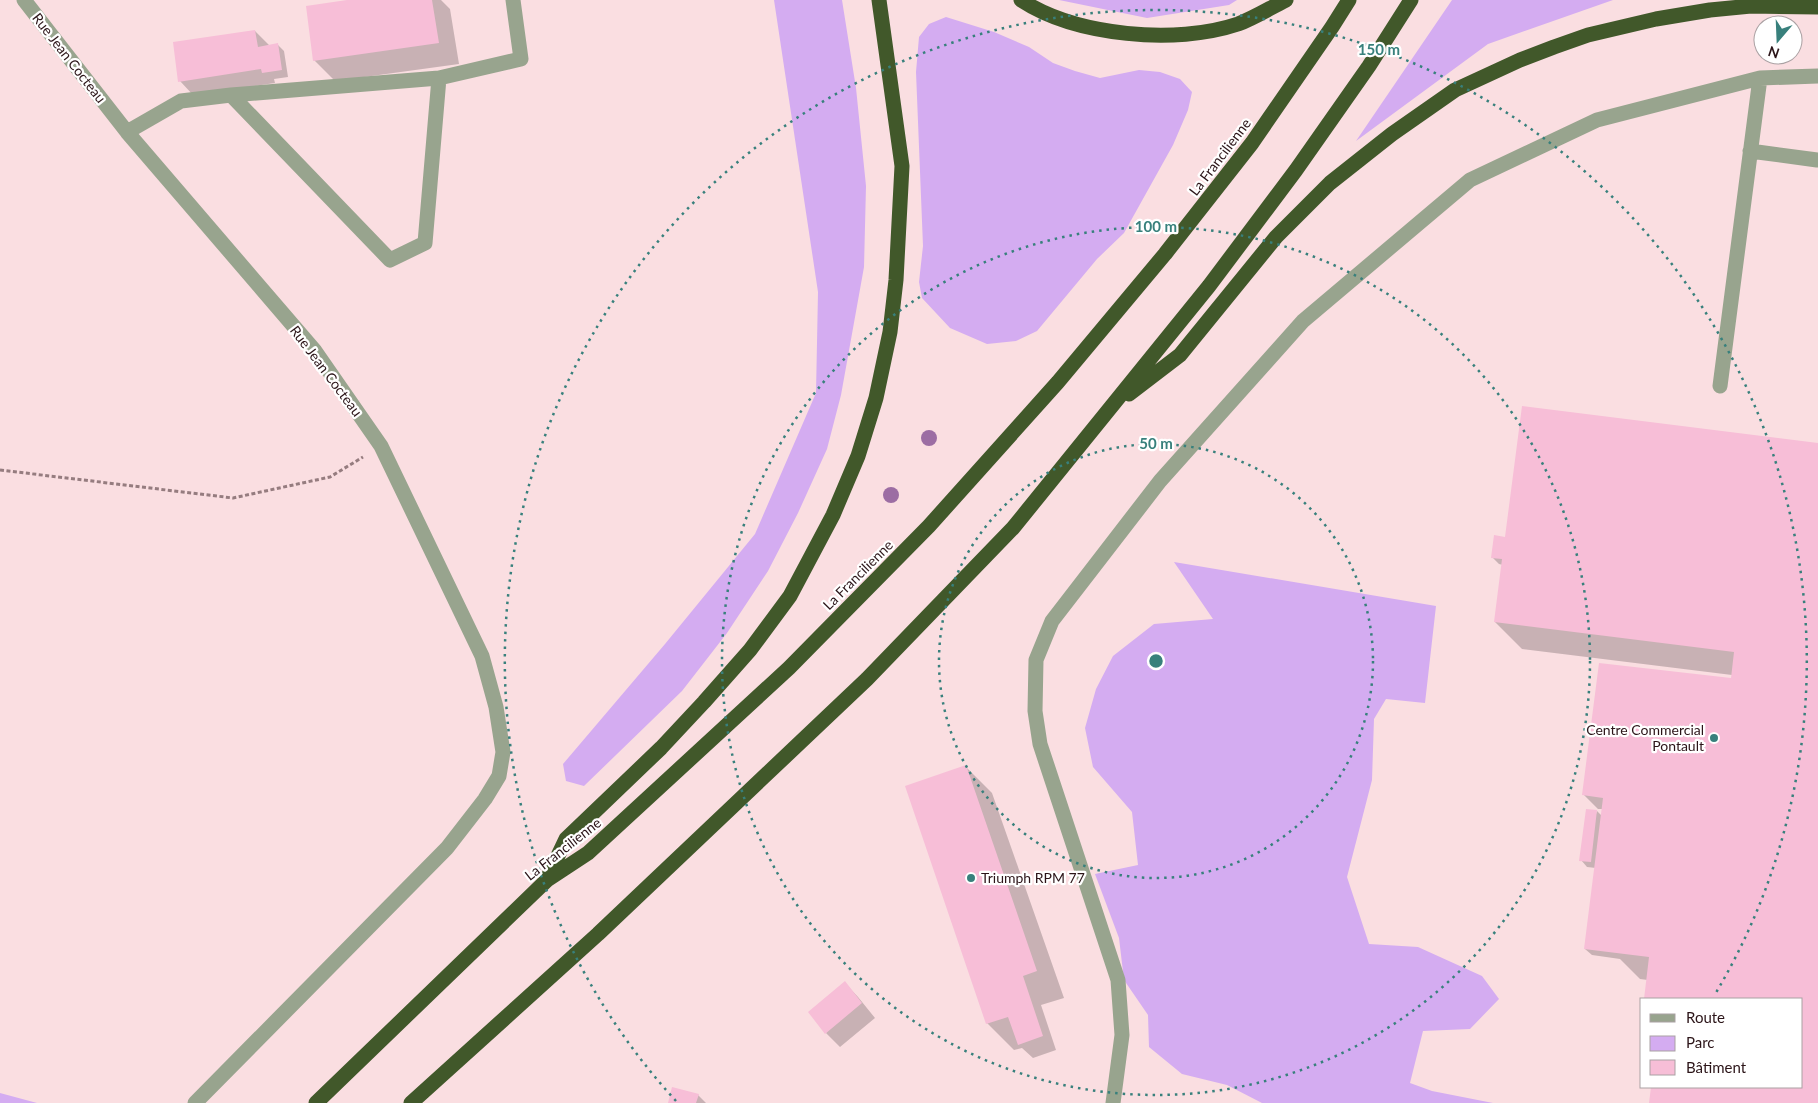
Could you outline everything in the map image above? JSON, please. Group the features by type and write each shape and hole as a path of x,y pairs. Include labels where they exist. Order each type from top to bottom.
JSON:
{"highway":[{"path":"547,880 566,839 661,748 704,702 750,650 790,596 833,515 858,456 876,398 890,332 896,280 902,166 879,0"},
{"path":"1021,0 1050,16 1078,25 1133,34 1179,34 1206,31 1238,23 1286,0"},
{"name":"La Francilienne","path":"316,1103 547,880 588,853 789,668 929,526 1058,382 1165,254 1252,143 1332,28 1349,0"},
{"path":"411,1103 598,934 867,679 1013,528 1209,286 1296,170 1369,66 1411,0"},
{"path":"1110,409 1180,355 1276,237 1330,183 1392,134 1455,90 1520,60 1554,47 1588,36 1656,19 1710,10 1751,6 1818,7"}],"street":[{"name":"Rue Jean Cocteau","path":"24,0 127,132 315,351 381,446 482,656 496,707 503,752 499,776 485,799 447,848 195,1103"},
{"path":"127,132 181,101 231,95 439,78 521,59 513,0"},
{"path":"1113,1103 1122,1035 1118,980 1040,744 1035,711 1036,660 1052,621 1160,481 1303,321 1470,180 1598,120 1760,78 1818,76"},
{"path":"231,95 390,260 425,242 439,78"},
{"path":"1720,386 1760,78"},
{"path":"1750,151 1817,160"}],"path":[{"path":"0,470 232,498 330,477 381,446"}],"green space":[{"path":"774,0 842,0 856,88 866,186 864,267 841,395 827,449 798,513 768,571 727,633 682,691 584,786 566,781 563,764 755,534 816,393 818,292"},
{"path":"1059,0 1237,0 1229,5 1147,18"},
{"path":"1452,0 1613,0 1488,44 1356,141"},
{"path":"946,17 994,32 1029,47 1053,63 1075,71 1100,78 1139,70 1160,72 1180,79 1192,92 1188,110 1173,145 1124,233 1097,259 1037,331 1016,341 987,344 950,328 922,298 919,282 923,246 916,72 919,37 929,24"},
{"path":"1174,562 1436,606 1425,703 1386,699 1374,719 1372,780 1347,877 1369,944 1418,947 1482,976 1499,999 1470,1029 1423,1031 1410,1083 1432,1091 1493,1103 1262,1103 1227,1085 1182,1074 1149,1047 1148,1015 1124,980 1119,938 1095,874 1138,865 1132,812 1093,767 1085,728 1096,689 1113,656 1154,624 1213,619"},
{"path":"0,1093 37,1103 0,1103"}],"building":[{"path":"347,0 432,0 439,43 313,61 306,6"},
{"path":"255,30 258,47 278,43 282,70 262,73 261,69 178,82 173,42"},
{"name":"Centre Commercial Pontault","path":"1522,406 1818,443 1818,1103 1649,1103 1651,1088 1803,1088 1803,998 1644,998 1649,957 1584,949 1603,798 1582,795 1599,663 1731,678 1734,652 1494,622 1502,559 1491,558 1494,535 1505,537"},
{"name":"Triumph RPM 77","path":"966,765 1037,971 1023,976 1043,1036 1018,1045 1008,1017 986,1024 905,786"},
{"path":"1586,809 1597,810 1591,862 1579,861"},
{"path":"845,981 862,1003 825,1034 808,1012"},
{"path":"672,1087 699,1094 696,1103 668,1103"}],"place":[{"name":"Centre Commercial Pontault","path":"1714,738"},
{"name":"Triumph RPM 77","path":"971,878"}]}
